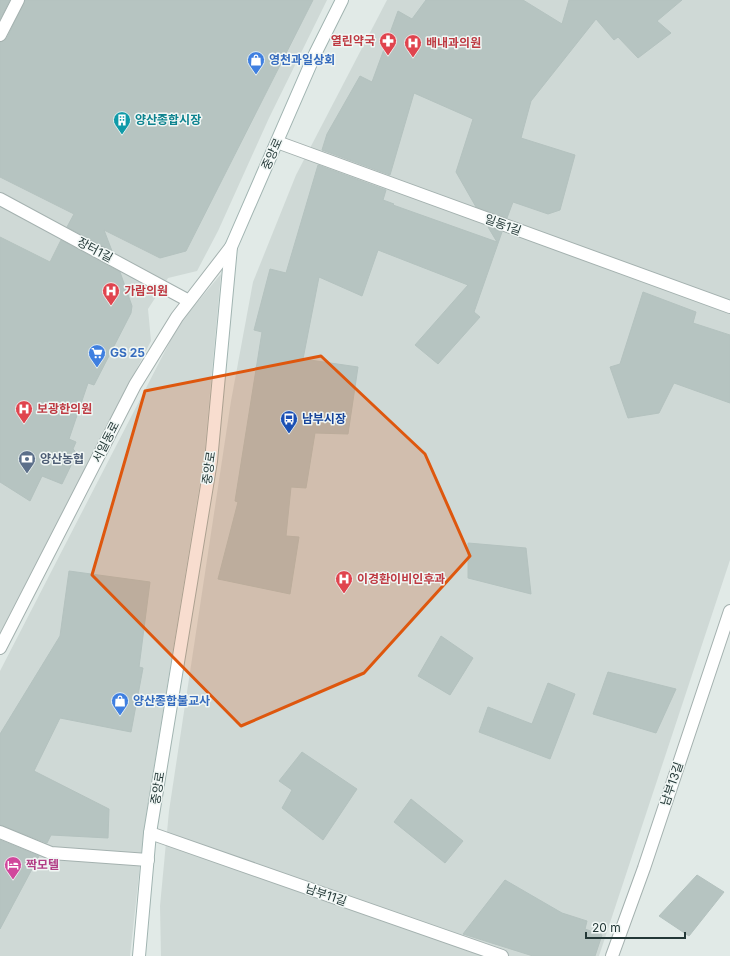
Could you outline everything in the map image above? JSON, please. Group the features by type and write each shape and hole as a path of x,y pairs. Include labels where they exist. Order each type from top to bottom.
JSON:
{"street":[{"path":"0,35 18,0"},
{"name":"중앙로","path":"139,956 150,834 211,461 231,247 315,54 342,0"},
{"name":"일동1길","path":"277,142 730,307"},
{"name":"장터1길","path":"0,199 189,301"},
{"name":"서일동로","path":"0,648 135,385 177,317 231,247"},
{"name":"남부13길","path":"612,956 646,861 730,611"},
{"path":"0,832 51,853 148,860"},
{"name":"남부11길","path":"150,834 502,956"}],"highlighted area":[{"path":"321,356 425,454 470,556 364,673 241,726 92,575 145,391"}],"shaded area":[{"path":"0,0 327,0 269,118 218,231 197,271 168,278 148,309 151,341 0,634"},
{"path":"387,0 730,0 730,560 599,956 161,956 160,906 169,811 231,401 253,282 296,175"},
{"path":"221,274 204,458 144,829 130,956 0,956 0,671 179,324"}],"building":[{"path":"0,0 10,0 0,19"},
{"name":"양산종합시장","path":"25,0 313,0 186,251 160,258 104,230 112,251 67,227 74,214 0,177 0,42 7,38"},
{"path":"426,0 523,0 562,24 569,0 682,0 657,21 671,33 638,58 618,37 614,40 596,19 531,101 521,138 575,155 560,210 548,214 513,202 507,218 476,207 456,172 473,119 414,93 390,175 322,150 327,134 360,76 372,82 398,11 412,19"},
{"path":"318,165 386,190 383,200 394,204 393,205 497,242 488,227 502,232 474,312 480,317 438,364 415,345 468,285 378,250 362,296 319,277 303,359 358,367 348,434 315,433 306,488 291,487 286,536 299,537 290,594 218,579 238,502 235,501 262,332 254,330 270,269 286,273"},
{"path":"0,237 50,262 61,240 120,272 132,306 131,313 94,385 88,383 69,439 76,442 73,449 77,453 62,484 42,476 30,501 0,482"},
{"path":"643,292 696,312 693,323 730,335 730,403 674,383 659,413 628,418 610,367 620,364"},
{"path":"468,543 526,548 531,594 468,578"},
{"path":"69,571 150,582 139,667 143,668 131,732 60,718 34,771 109,809 108,838 51,835 47,843 0,825 0,734 60,636"},
{"path":"441,636 473,658 450,695 418,676"},
{"path":"608,672 676,689 656,733 593,714"},
{"path":"548,683 575,694 550,759 479,732 488,707 532,724"},
{"path":"302,752 357,789 323,840 282,808 292,790 279,781"},
{"path":"411,799 463,841 445,863 394,822"},
{"name":"짝모텔","path":"0,840 39,856 0,929"},
{"path":"697,875 724,892 689,936 659,916"},
{"path":"505,880 562,913 587,921 585,929 602,935 595,956 533,956 463,934"}],"place":[{"name":"열린약국","path":"388,56"},
{"name":"배내과의원","path":"413,58"},
{"name":"영천과일상회","path":"256,75"},
{"name":"양산종합시장","path":"122,135"},
{"name":"가람의원","path":"111,306"},
{"name":"GS 25","path":"97,368"},
{"name":"보광한의원","path":"24,424"},
{"name":"남부시장","path":"289,434"},
{"name":"양산농협","path":"27,474"},
{"name":"이경환이비인후과","path":"344,594"},
{"name":"양산종합불교사","path":"120,716"},
{"name":"짝모텔","path":"13,880"}]}
